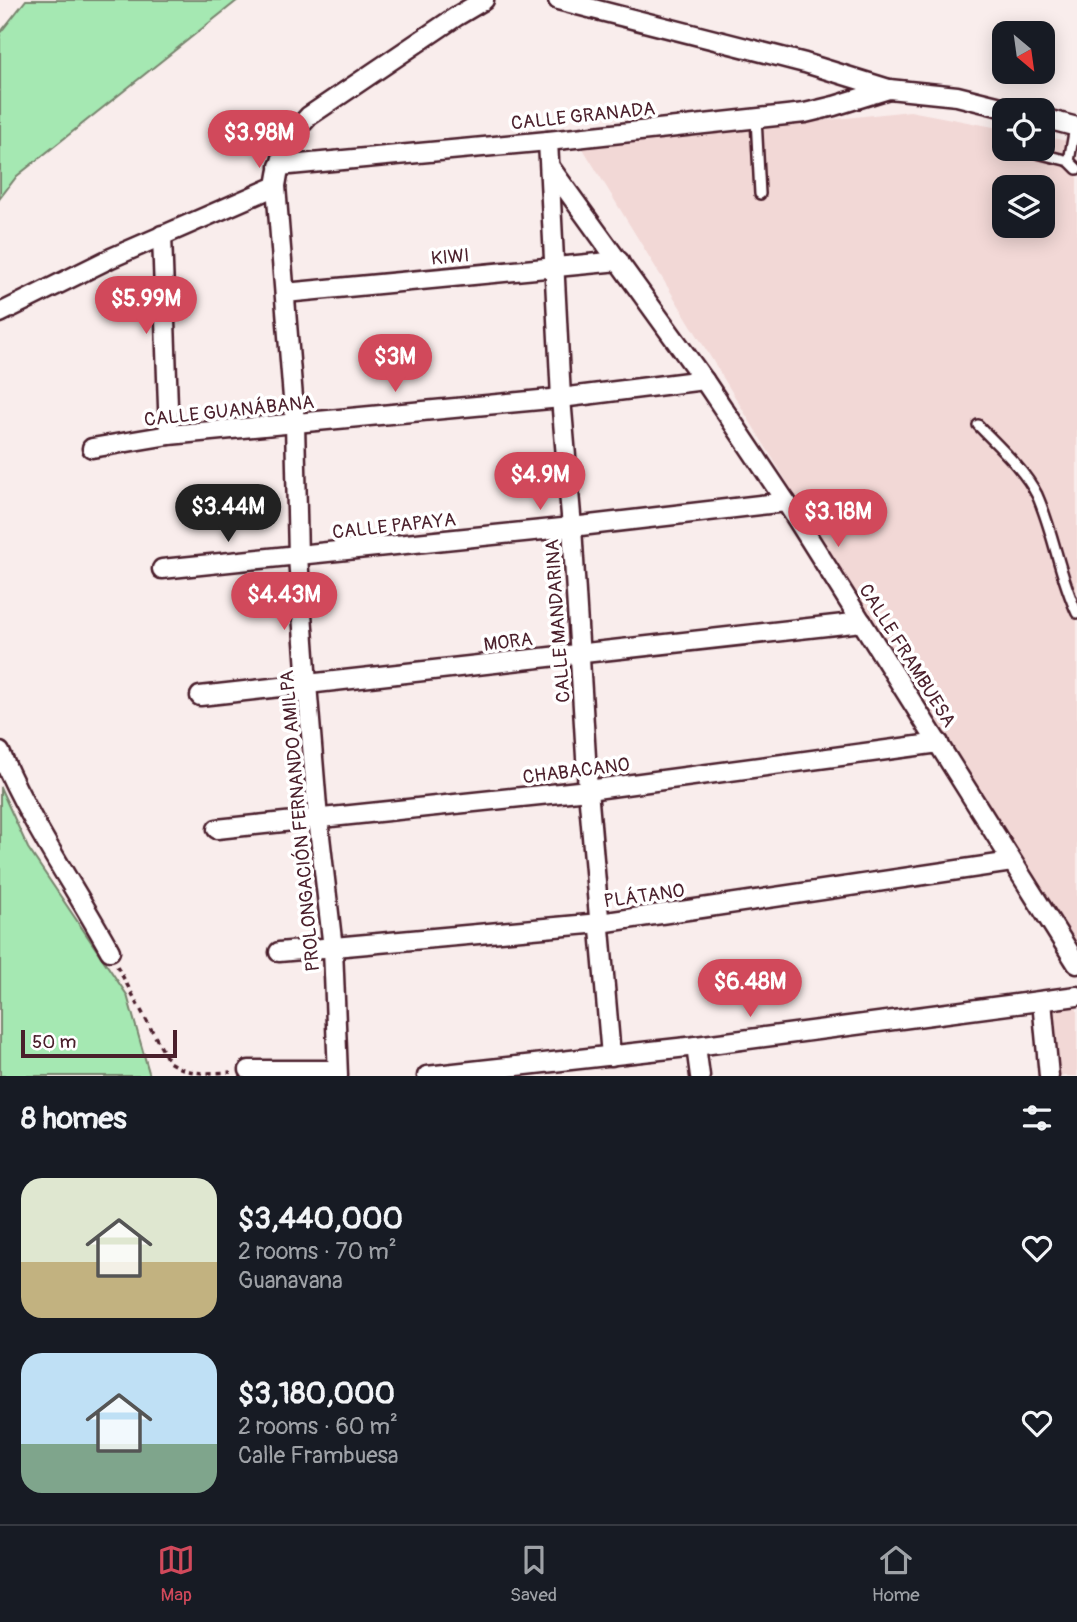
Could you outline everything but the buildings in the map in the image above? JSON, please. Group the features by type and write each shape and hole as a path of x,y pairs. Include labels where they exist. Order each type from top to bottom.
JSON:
{"street":[{"name":"PROLONGACIÓN FERNANDO AMILPA","path":"337,1073 333,948 317,819 298,557 295,423 276,186 284,147 292,133 309,116 449,21 485,0"},
{"path":"558,0 792,60 889,89 957,96 992,105"},
{"name":"CALLE GRANADA","path":"279,166 805,113 889,89"},
{"path":"1055,121 1076,127"},
{"name":"CALLE MANDARINA","path":"548,141 561,398 572,527 588,790 611,1056"},
{"name":"CALLE FRAMBUESA","path":"550,167 705,380 786,502 1077,964"},
{"path":"0,313 162,235 276,186"},
{"path":"162,235 169,435"},
{"name":"KIWI","path":"285,293 619,261"},
{"name":"CALLE GUANÁBANA","path":"92,449 169,435 561,398 705,380"},
{"name":"CALLE PAPAYA","path":"162,569 298,557 786,502"},
{"name":"MORA","path":"200,696 862,622"},
{"name":"CHABACANO","path":"217,829 588,790 939,743"},
{"path":"0,752 34,825 81,898 110,951"},
{"name":"PLÁTANO","path":"279,952 600,923 1013,862"},
{"path":"427,1076 696,1046 1077,996"},
{"path":"1042,1001 1049,1076"},
{"path":"696,1046 700,1076"},
{"path":"249,1070 337,1073"}],"lane":[{"path":"755,118 760,194"},
{"path":"1069,161 1076,127"},
{"path":"1055,158 1069,161 1077,169"},
{"path":"978,425 1022,473 1035,493 1045,516 1064,583 1077,613"}],"path":[{"path":"110,951 169,1062 182,1071 198,1074 249,1070"}],"shaded area":[{"path":"910,111 992,127 992,161 1055,161 1055,138 1077,143 1077,956 582,147"},
{"path":"1077,998 1077,1076 1053,1076 1045,1014"}],"green space":[{"path":"26,0 238,0 17,176 0,198 0,33"},
{"path":"0,787 28,848 127,995 150,1076 0,1076"}]}
